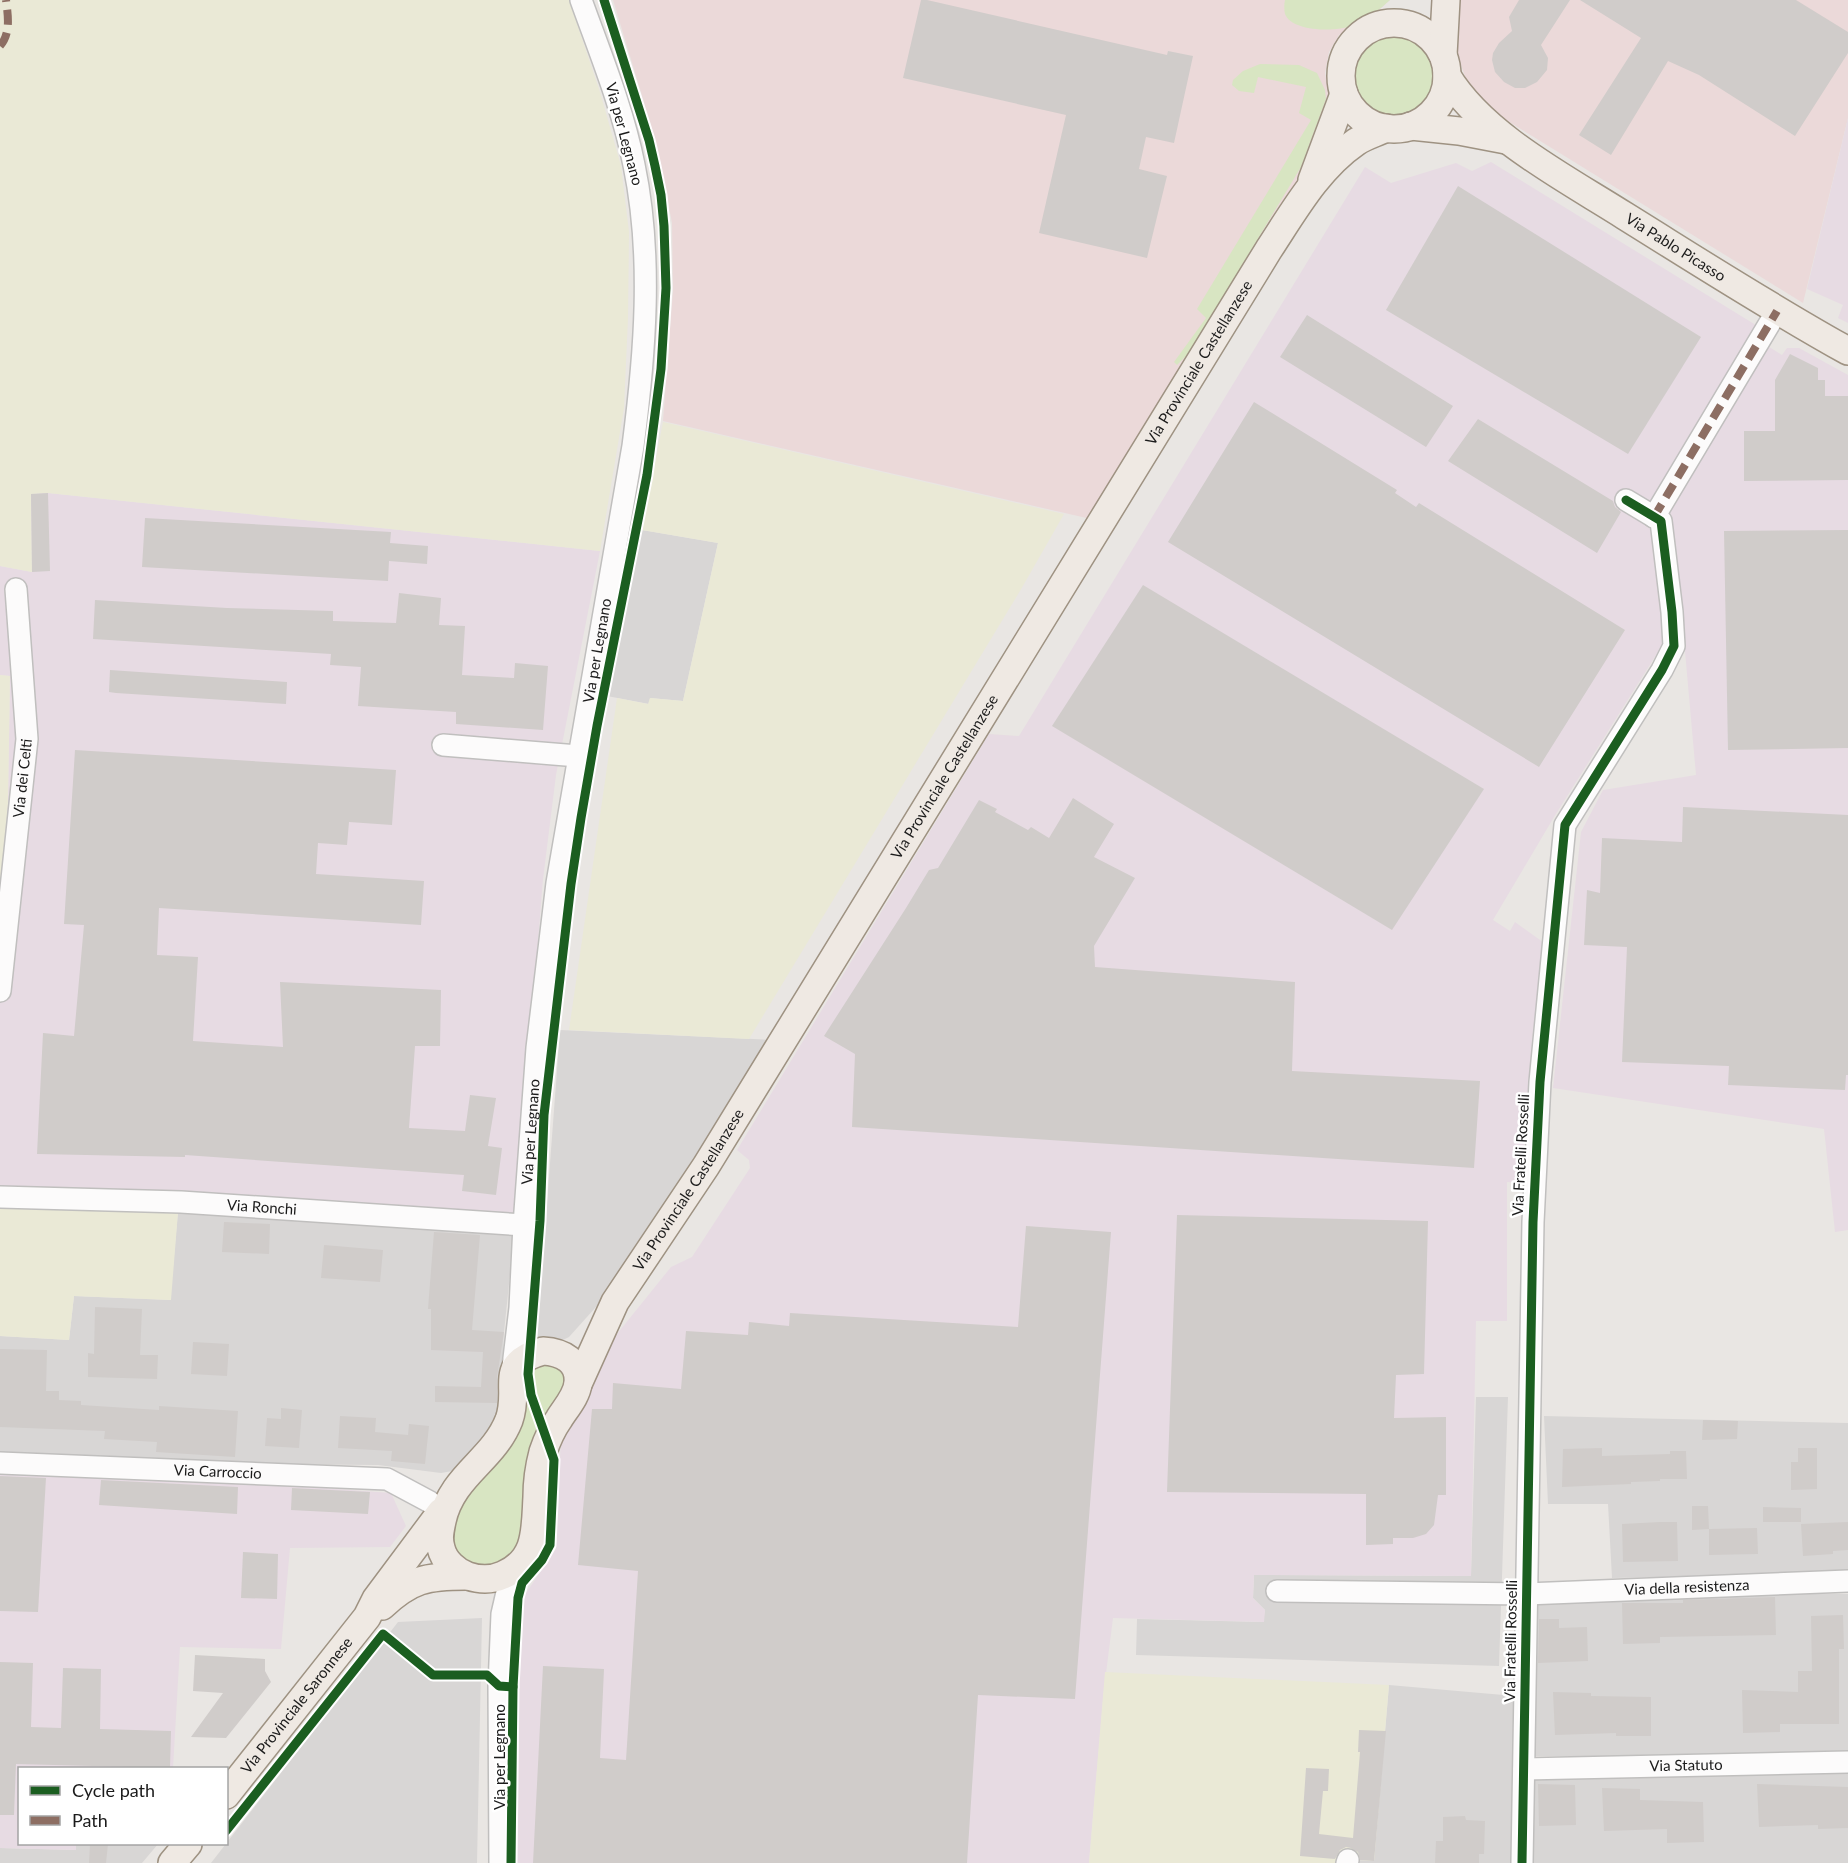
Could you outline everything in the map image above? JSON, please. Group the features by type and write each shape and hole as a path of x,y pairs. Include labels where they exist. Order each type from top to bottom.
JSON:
{"main road":[{"path":"1380,25 1401,0"},
{"path":"1308,189 1357,141 1426,118 1437,107 1444,92 1446,0"},
{"path":"1399,127 1372,124 1360,117 1351,107 1344,94 1341,74 1348,49 1362,34 1380,25 1395,23 1410,25 1424,32 1435,42 1445,65"},
{"name":"Via Pablo Picasso","path":"1445,65 1456,91 1506,140 1777,311 1848,351"},
{"path":"1308,189 1344,94"},
{"name":"Via Pablo Picasso","path":"1399,127 1459,131 1506,140"},
{"name":"Via Provinciale Castellanzese","path":"523,1562 535,1535 538,1478 549,1436 573,1396 615,1302 706,1166 1308,189"},
{"name":"Via Provinciale Castellanzese","path":"512,1375 519,1362 529,1355 567,1346 615,1302"},
{"path":"549,1352 568,1358 576,1367 578,1384"},
{"name":"Via Provinciale Saronnese","path":"228,1792 367,1617 376,1599 438,1504 497,1441 513,1404 512,1375"},
{"path":"438,1504 438,1539 442,1553 448,1563 473,1577"},
{"name":"Via Provinciale Saronnese","path":"367,1617 396,1593 424,1578 439,1576 494,1579 511,1572 523,1562"},
{"path":"172,1863 187,1845"}],"street":[{"name":"Via per Legnano","path":"512,1375 520,1308 537,1048 556,883 633,446 639,400 644,306 642,224 634,162 581,0"},
{"path":"1626,501 1654,518 1777,311"},
{"name":"Via Fratelli Rosselli","path":"1522,1863 1533,1222 1539,1094 1565,825 1662,670 1674,646 1661,521 1654,518"},
{"name":"Via dei Celti","path":"0,991 27,738 16,589"},
{"path":"442,745 578,756"},
{"name":"Via Ronchi","path":"0,1197 185,1202 524,1225"},
{"name":"Via per Legnano","path":"520,1308 527,1338 535,1347 549,1352"},
{"name":"Via Carroccio","path":"0,1463 387,1479 438,1504"},
{"name":"Via per Legnano","path":"500,1863 499,1686 502,1614 508,1588 523,1562"},
{"name":"Via per Legnano","path":"473,1577 492,1588 502,1614"},
{"name":"Via della resistenza","path":"1526,1594 1848,1581"},
{"name":"Via Fratelli Rosselli","path":"1277,1590 1526,1594"},
{"name":"Via Statuto","path":"1524,1769 1848,1762"}],"shaded area":[{"path":"613,0 1390,0 1379,10 1339,35 1329,52 1325,73 1329,96 1295,195 1270,249 1224,296 1182,371 1091,519 663,421 673,291 672,223 657,145"},
{"path":"1457,0 1848,0 1848,118 1803,303 1482,105 1470,91 1458,56 1455,16"},
{"path":"1848,118 1848,323 1838,318 1843,305 1807,289"},
{"path":"1491,162 1772,335 1766,345 1782,355 1787,348 1799,348 1848,375 1848,1230 1835,1232 1824,1129 1553,1088 1581,832 1603,790 1696,775 1684,640 1666,635 1663,644 1554,817 1493,920 1510,931 1515,922 1547,945 1533,1031 1522,1183 1507,1182 1507,1321 1476,1321 1471,1576 1254,1575 1253,1598 1265,1610 1264,1622 1113,1618 1104,1689 1089,1863 516,1863 518,1683 524,1596 556,1549 561,1436 592,1365 671,1267 692,1257 750,1168 749,1160 737,1150 989,734 1019,736 1365,167 1391,183 1456,163 1472,171"},
{"path":"48,493 600,551 556,775 543,879 515,1226 0,1204 0,890 8,803 10,676 0,675 0,566 32,572 31,494"},
{"path":"642,530 718,543 683,701 650,698 649,704 607,696"},
{"path":"560,1030 772,1040 604,1298 569,1337 553,1345 544,1344 537,1337"},
{"path":"178,1212 515,1226 504,1332 501,1419 458,1470 441,1473 378,1465 0,1462 0,1336 69,1340 74,1296 170,1300"},
{"path":"1476,1397 1508,1397 1499,1666 1136,1655 1137,1619 1263,1622 1265,1610 1253,1598 1254,1575 1471,1576"},
{"path":"1544,1416 1848,1423 1848,1573 1612,1578 1608,1504 1548,1504"},
{"path":"0,1464 391,1493 406,1526 390,1547 290,1548 281,1649 180,1647 173,1767 18,1767 18,1845 76,1845 76,1850 0,1848"},
{"path":"1532,1593 1848,1594 1848,1756 1531,1756"},
{"path":"482,1618 477,1863 211,1863 225,1845 228,1845 228,1841 398,1622"},
{"path":"1389,1685 1515,1696 1512,1863 1356,1863 1357,1860 1374,1861"},
{"path":"1848,1772 1848,1863 1532,1863 1530,1778"},
{"path":"76,1845 157,1845 142,1863 0,1863 0,1848 76,1850"}],"green space":[{"path":"0,0 569,0 600,92 621,166 629,232 624,408 600,551 48,493 31,494 32,572 0,566"},
{"path":"1285,0 1390,0 1361,22 1344,28 1325,30 1305,27 1289,20 1285,14"},
{"path":"1394,35 1410,38 1423,47 1432,60 1435,76 1432,92 1423,105 1410,114 1394,117 1378,114 1365,105 1356,92 1353,76 1356,60 1365,47 1378,38"},
{"path":"1260,64 1299,65 1317,73 1325,90 1326,99 1301,167 1189,353 1177,365 1174,362 1206,318 1197,309 1311,120 1299,113 1306,87 1258,77 1254,93 1239,91 1232,85 1233,80 1243,71"},
{"path":"663,422 1064,514 1020,591 749,1039 569,1030 617,698 648,704 650,698 683,701 718,543 642,530"},
{"path":"0,675 10,676 8,803 0,889"},
{"path":"0,1204 178,1212 171,1300 74,1296 69,1340 0,1336"},
{"path":"539,1365 556,1365 567,1376 524,1526 512,1560 479,1571 455,1555 448,1521 527,1374"},
{"path":"1105,1672 1389,1685 1374,1861 1357,1860 1356,1863 1089,1863"}],"building":[{"path":"921,0 1167,55 1168,51 1193,56 1174,143 1146,137 1139,169 1167,176 1147,258 1039,233 1066,115 903,78"},
{"path":"1519,0 1570,0 1541,45 1548,58 1547,70 1537,82 1525,88 1515,88 1504,82 1495,72 1492,60 1499,43 1512,31 1509,17"},
{"path":"1580,0 1796,0 1848,32 1848,53 1795,136 1699,75 1668,61 1611,155 1579,135 1641,38"},
{"path":"1458,186 1701,337 1628,454 1386,310"},
{"path":"1307,315 1453,406 1426,447 1280,357"},
{"path":"1790,354 1818,368 1818,380 1825,380 1825,396 1848,396 1848,480 1744,481 1744,431 1775,431 1775,380"},
{"path":"1254,402 1397,490 1395,493 1416,507 1419,503 1625,630 1539,767 1168,542"},
{"path":"1478,419 1613,501 1615,507 1621,512 1597,553 1448,461"},
{"path":"48,493 50,571 32,572 31,494"},
{"path":"145,518 391,532 390,543 428,546 427,564 389,561 388,581 142,567"},
{"path":"1848,530 1848,748 1728,750 1724,531"},
{"path":"1143,585 1484,789 1392,930 1052,726"},
{"path":"399,593 441,598 439,625 465,626 462,675 514,678 515,663 548,666 543,730 456,724 456,712 358,706 361,667 330,665 331,654 93,639 95,600 227,608 333,611 333,621 396,623"},
{"path":"110,670 287,682 286,704 109,692"},
{"path":"75,750 396,770 392,825 349,822 347,845 318,843 316,874 424,881 421,925 159,908 157,955 198,957 193,1041 283,1047 280,982 441,990 440,1046 415,1046 409,1128 465,1131 470,1095 496,1098 488,1146 502,1148 496,1195 462,1191 464,1175 185,1155 185,1157 37,1154 43,1033 74,1036 84,925 64,924"},
{"path":"1073,798 1114,824 1094,857 1135,878 1094,946 1095,967 1295,982 1292,1071 1480,1081 1474,1168 852,1127 855,1054 824,1036 929,870 938,868 979,800 997,809 995,812 1028,830 1031,827 1049,838"},
{"path":"1683,807 1848,815 1848,1075 1846,1075 1845,1090 1728,1085 1729,1066 1622,1062 1627,947 1584,945 1587,890 1600,893 1602,838 1682,842"},
{"path":"1177,1215 1428,1221 1424,1374 1396,1375 1394,1418 1446,1417 1446,1495 1438,1495 1434,1525 1426,1534 1413,1538 1393,1538 1393,1544 1366,1545 1366,1494 1167,1492"},
{"path":"224,1222 270,1224 269,1254 222,1252"},
{"path":"1026,1226 1111,1232 1075,1699 978,1695 967,1863 533,1863 543,1666 604,1669 600,1758 626,1760 638,1571 578,1565 592,1409 612,1409 613,1383 681,1389 686,1331 748,1335 749,1322 789,1326 790,1313 1018,1327"},
{"path":"434,1232 480,1235 472,1330 504,1332 497,1377 497,1403 435,1402 435,1386 481,1387 483,1352 431,1350 431,1309 428,1309"},
{"path":"324,1245 383,1250 380,1282 321,1278"},
{"path":"95,1307 142,1309 140,1355 158,1355 157,1379 88,1377 88,1353 94,1354"},
{"path":"193,1342 229,1344 227,1376 191,1374"},
{"path":"0,1349 47,1350 46,1391 59,1391 59,1400 81,1401 81,1405 159,1410 159,1406 238,1411 235,1457 156,1452 157,1442 104,1439 105,1431 0,1427"},
{"path":"281,1408 302,1410 299,1448 265,1446 267,1418 281,1419"},
{"path":"340,1416 376,1418 375,1432 408,1435 409,1424 429,1426 425,1464 391,1461 392,1451 338,1448"},
{"path":"1703,1420 1738,1421 1737,1439 1702,1440"},
{"path":"1602,1448 1602,1456 1670,1454 1670,1451 1686,1451 1687,1479 1562,1487 1563,1449"},
{"path":"1798,1448 1817,1448 1817,1489 1791,1490 1791,1462 1798,1462"},
{"path":"0,1476 46,1478 38,1612 0,1611"},
{"path":"101,1480 238,1487 237,1514 99,1505"},
{"path":"292,1488 370,1492 368,1514 291,1510"},
{"path":"1692,1506 1708,1506 1709,1529 1692,1530"},
{"path":"1763,1507 1801,1508 1801,1522 1763,1522"},
{"path":"1677,1522 1678,1561 1623,1562 1622,1524"},
{"path":"1848,1522 1848,1550 1833,1551 1833,1554 1803,1556 1801,1524"},
{"path":"1757,1528 1758,1554 1709,1555 1709,1529"},
{"path":"243,1552 278,1554 277,1599 241,1598"},
{"path":"1775,1597 1776,1635 1660,1637 1660,1643 1623,1644 1622,1603 1683,1603 1683,1600"},
{"path":"1843,1615 1844,1649 1839,1649 1839,1724 1780,1724 1780,1732 1743,1733 1742,1690 1798,1692 1798,1671 1812,1671 1811,1616"},
{"path":"1539,1619 1559,1619 1559,1628 1587,1627 1588,1661 1538,1663"},
{"path":"195,1655 265,1659 265,1671 271,1682 226,1738 191,1737 223,1693 193,1691"},
{"path":"0,1662 33,1663 31,1727 61,1728 63,1668 101,1669 100,1729 171,1731 170,1767 16,1764 14,1815 0,1815"},
{"path":"1553,1692 1591,1693 1591,1696 1651,1697 1651,1736 1616,1736 1616,1733 1555,1735"},
{"path":"1359,1730 1386,1731 1374,1861 1360,1860 1358,1852 1346,1847 1340,1850 1335,1859 1300,1856 1306,1768 1329,1769 1328,1791 1323,1791 1319,1834 1353,1838 1360,1752 1358,1752"},
{"path":"1538,1784 1575,1785 1576,1825 1539,1826"},
{"path":"1757,1784 1848,1787 1848,1828 1818,1829 1818,1825 1759,1827"},
{"path":"1602,1788 1640,1789 1640,1800 1703,1802 1704,1842 1667,1843 1667,1829 1604,1831"},
{"path":"1465,1816 1466,1820 1485,1821 1484,1854 1479,1854 1479,1863 1435,1863 1436,1841 1443,1841 1443,1817"},
{"path":"90,1845 108,1845 106,1863 89,1863"}],"marked path":[{"path":"0,46 7,30 6,0"},
{"path":"1654,517 1777,311"}],"cycle path":[{"path":"511,1863 513,1687 518,1598 522,1583 542,1560 550,1545 554,1460 531,1395 528,1374 540,1221 544,1115 581,818 647,475 661,369 666,288 664,226 655,166 649,140 604,0"},
{"path":"1522,1863 1533,1222 1540,1082 1565,825 1662,670 1674,646 1661,521 1626,500"},
{"path":"228,1828 383,1634 433,1675 487,1675 499,1686 513,1687"}]}
